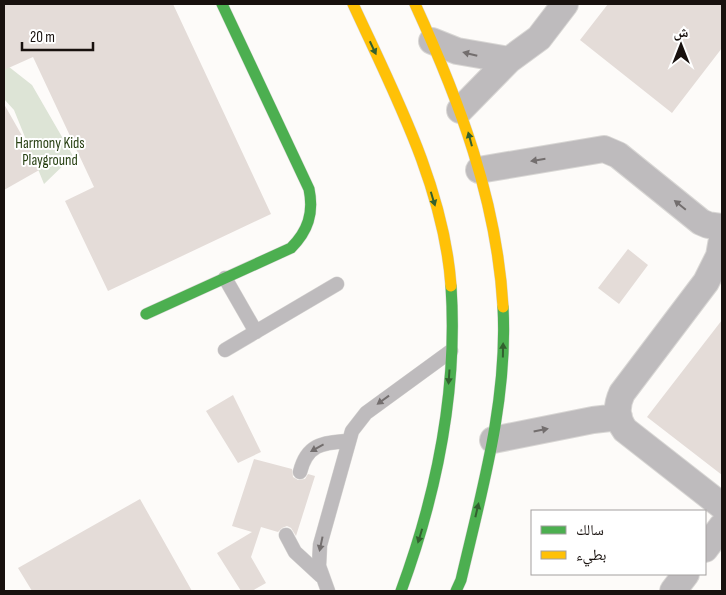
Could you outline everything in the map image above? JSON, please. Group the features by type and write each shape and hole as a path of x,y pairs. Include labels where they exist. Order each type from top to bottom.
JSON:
{"street":[{"path":"146,314 291,248 306,232 312,211 309,189 222,4"},
{"path":"353,4 417,152 442,229 450,273 451,351 449,388 432,495 412,563 401,591"},
{"path":"415,4 460,110 479,170 487,199 498,258 503,315 502,379 493,440 461,580 456,591"},
{"path":"460,110 509,60 539,38 565,4"},
{"path":"432,41 457,51 509,60"},
{"path":"479,170 604,149 618,155 701,222 708,225 722,226"},
{"path":"722,239 719,256 706,282 622,393 619,401 619,417 625,430 722,506"},
{"path":"493,440 593,420 619,417"},
{"path":"706,548 722,526"},
{"path":"673,591 685,575"}],"lane":[{"path":"225,278 256,332"},
{"path":"225,350 337,284"},
{"path":"328,591 321,576 320,544 347,441 352,431 366,413 451,351"},
{"path":"300,472 305,458 319,445 347,441"},
{"path":"286,535 295,552 321,576"}],"green space":[{"name":"Harmony Kids Playground","path":"4,63 32,85 73,156 44,184 14,110 4,99"}],"building":[{"path":"4,4 173,4 271,214 108,291 65,201 94,187 33,57 4,70"},
{"path":"608,4 722,4 722,48 672,113 580,40"},
{"path":"4,104 41,169 4,190"},
{"path":"628,249 648,265 619,304 598,288"},
{"path":"722,320 722,475 647,417"},
{"path":"233,395 261,452 238,463 206,411"},
{"path":"254,459 292,469 293,477 298,480 305,479 308,474 315,476 296,536 291,528 287,526 278,532 261,527 251,557 266,583 252,591 241,591 217,553 252,532 232,526"},
{"path":"140,499 192,591 32,591 18,568"}],"traffic: fast":[{"path":"146,314 291,248 302,235 310,214 309,189 222,4"},
{"path":"401,591 425,517 442,441 448,403 451,364 451,286"},
{"path":"456,591 461,580 492,445 502,376 503,307"}],"traffic: slow":[{"path":"353,4 400,106 428,177 446,249 451,286"},
{"path":"415,4 461,114 473,151 493,228 503,307"}]}
